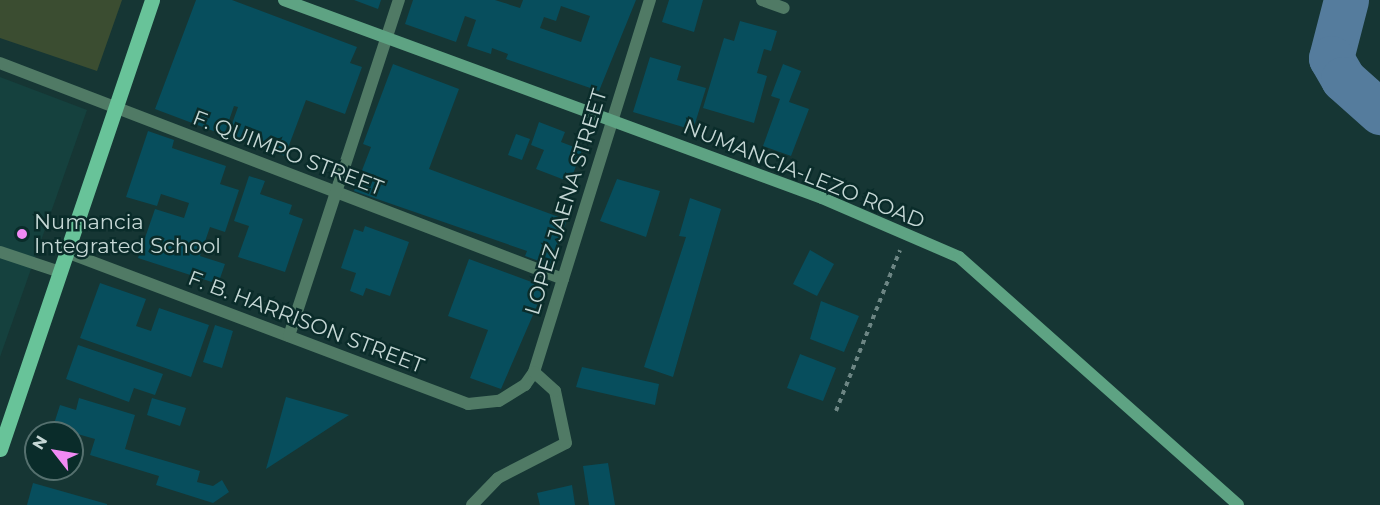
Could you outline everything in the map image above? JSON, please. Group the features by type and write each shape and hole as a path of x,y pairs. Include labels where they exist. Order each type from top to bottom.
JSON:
{"main road":[{"path":"0,449 152,0"},
{"name":"NUMANCIA-LEZO ROAD","path":"284,0 612,120 906,234 958,257 1238,505"}],"street":[{"path":"289,336 399,0"},
{"name":"LOPEZ JAENA STREET","path":"499,401 525,385 534,372 650,0"},
{"path":"762,0 784,8"},
{"name":"F. QUIMPO STREET","path":"0,63 562,279"},
{"path":"0,252 60,272"},
{"name":"F. B. HARRISON STREET","path":"66,252 468,404 499,401"},
{"path":"472,505 498,478 566,443 555,391 534,372"}],"path":[{"path":"836,411 906,234"}],"shaded area":[{"name":"Numancia Integrated School","path":"0,77 87,110 0,357"}],"green space":[{"path":"0,0 122,0 97,71 0,38"}],"building":[{"path":"196,0 232,0 357,47 350,63 362,67 345,114 306,100 285,156 228,135 238,107 234,106 224,135 155,109"},
{"path":"354,0 381,0 378,9"},
{"path":"413,0 495,0 520,8 523,0 636,0 599,91 506,59 508,54 492,48 491,54 467,46 476,20 465,16 456,42 405,24","holes":["561,6 590,16 581,42 540,28 544,17 556,21"]},
{"path":"669,0 703,0 694,32 662,22"},
{"path":"740,21 777,31 771,51 764,49 757,73 767,76 754,123 703,108 724,38 734,41"},
{"path":"650,57 681,66 677,80 706,88 693,130 633,112"},
{"path":"393,64 459,89 429,169 567,220 550,265 525,256 527,251 354,191 371,147 363,144"},
{"path":"783,64 801,71 789,102 809,109 791,156 763,146 780,99 771,96"},
{"path":"539,122 565,132 561,142 582,150 570,182 536,169 544,150 531,145"},
{"path":"148,131 174,140 172,148 226,166 220,184 239,190 225,232 210,227 200,256 225,264 218,284 138,258 155,209 184,218 189,203 161,194 157,206 126,197"},
{"path":"516,134 530,139 522,160 508,155"},
{"path":"249,176 265,181 260,194 292,205 289,214 303,219 285,272 238,257 249,226 234,221"},
{"path":"617,179 660,191 646,237 600,221"},
{"path":"690,198 721,209 673,377 644,367 686,237 679,236"},
{"path":"365,226 409,242 390,296 366,288 363,296 350,291 356,273 341,268 354,229 363,232"},
{"path":"810,250 834,264 817,296 793,284"},
{"path":"469,259 545,287 501,389 470,378 488,330 448,316"},
{"path":"100,283 146,299 136,326 151,331 159,308 209,325 191,377 80,338"},
{"path":"821,301 859,316 844,352 810,339"},
{"path":"215,325 233,331 222,368 203,362"},
{"path":"78,345 163,374 155,395 134,388 129,402 66,379"},
{"path":"800,354 836,368 823,401 787,388"},
{"path":"582,367 659,384 655,405 576,387"},
{"path":"286,397 349,415 266,469"},
{"path":"79,398 135,415 125,449 200,471 197,482 213,486 222,480 229,492 213,503 156,485 159,476 90,455 95,439 84,436 84,421 55,421 60,405 76,410"},
{"path":"152,398 186,408 180,426 147,415"},
{"path":"608,463 615,505 589,505 583,466"},
{"path":"33,483 107,504 107,505 27,505"},
{"path":"572,485 575,505 540,505 537,493"}],"waterway":[{"path":"1346,0 1331,58 1343,79 1380,112"}],"place":[{"name":"Numancia Integrated School","path":"22,234"}]}
